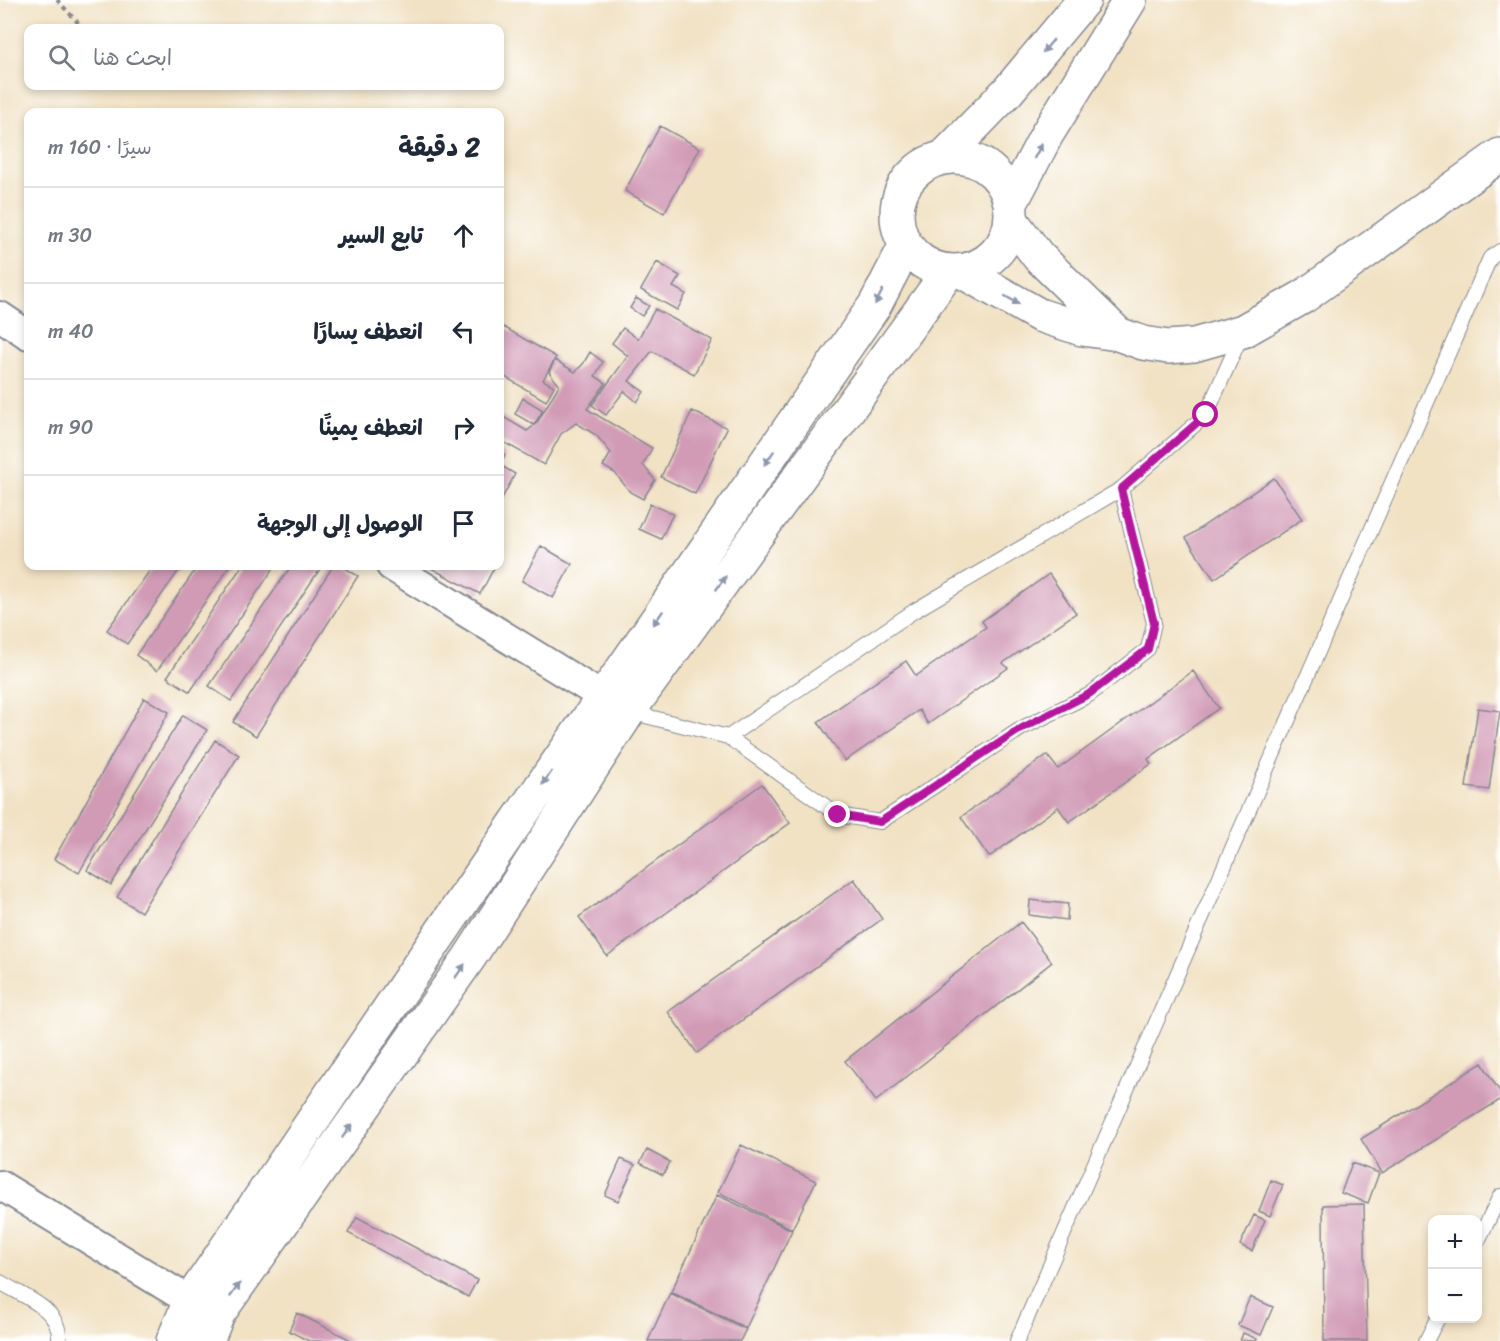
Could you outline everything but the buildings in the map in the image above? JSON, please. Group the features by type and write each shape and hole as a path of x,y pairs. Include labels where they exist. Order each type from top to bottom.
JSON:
{"main road":[{"path":"1084,0 1008,91 943,158 918,170 902,192 897,219 906,245 925,263 955,271 1039,315 1082,329 1118,334 1143,343 1168,346 1194,345 1243,331 1303,297 1500,155"},
{"path":"173,1341 190,1300 616,704 955,271 980,265 995,254 1006,238 1011,212 1047,134 1130,0"},
{"path":"943,158 973,159 986,166 1006,189 1011,212 1038,256 1118,334"},
{"path":"207,1341 218,1314 469,958 616,704 875,305 906,245"}],"street":[{"path":"0,316 24,332"},
{"path":"398,570 616,704"},
{"path":"0,1185 190,1300"}],"lane":[{"path":"1017,1341 1490,258 1500,251"},
{"path":"728,737 914,611 1121,489 1206,415 1243,331"},
{"path":"616,704 728,737 838,815 880,822 1022,728 1089,694 1148,649 1154,623 1121,489"},
{"path":"1482,1232 1500,1196"},
{"path":"0,1282 50,1312 59,1326 59,1341"},
{"path":"1426,1341 1435,1323"}],"path":[{"path":"57,0 79,24"}],"route":[{"path":"838,815 880,822 1022,728 1089,694 1148,649 1154,623 1121,489 1206,415"}]}
